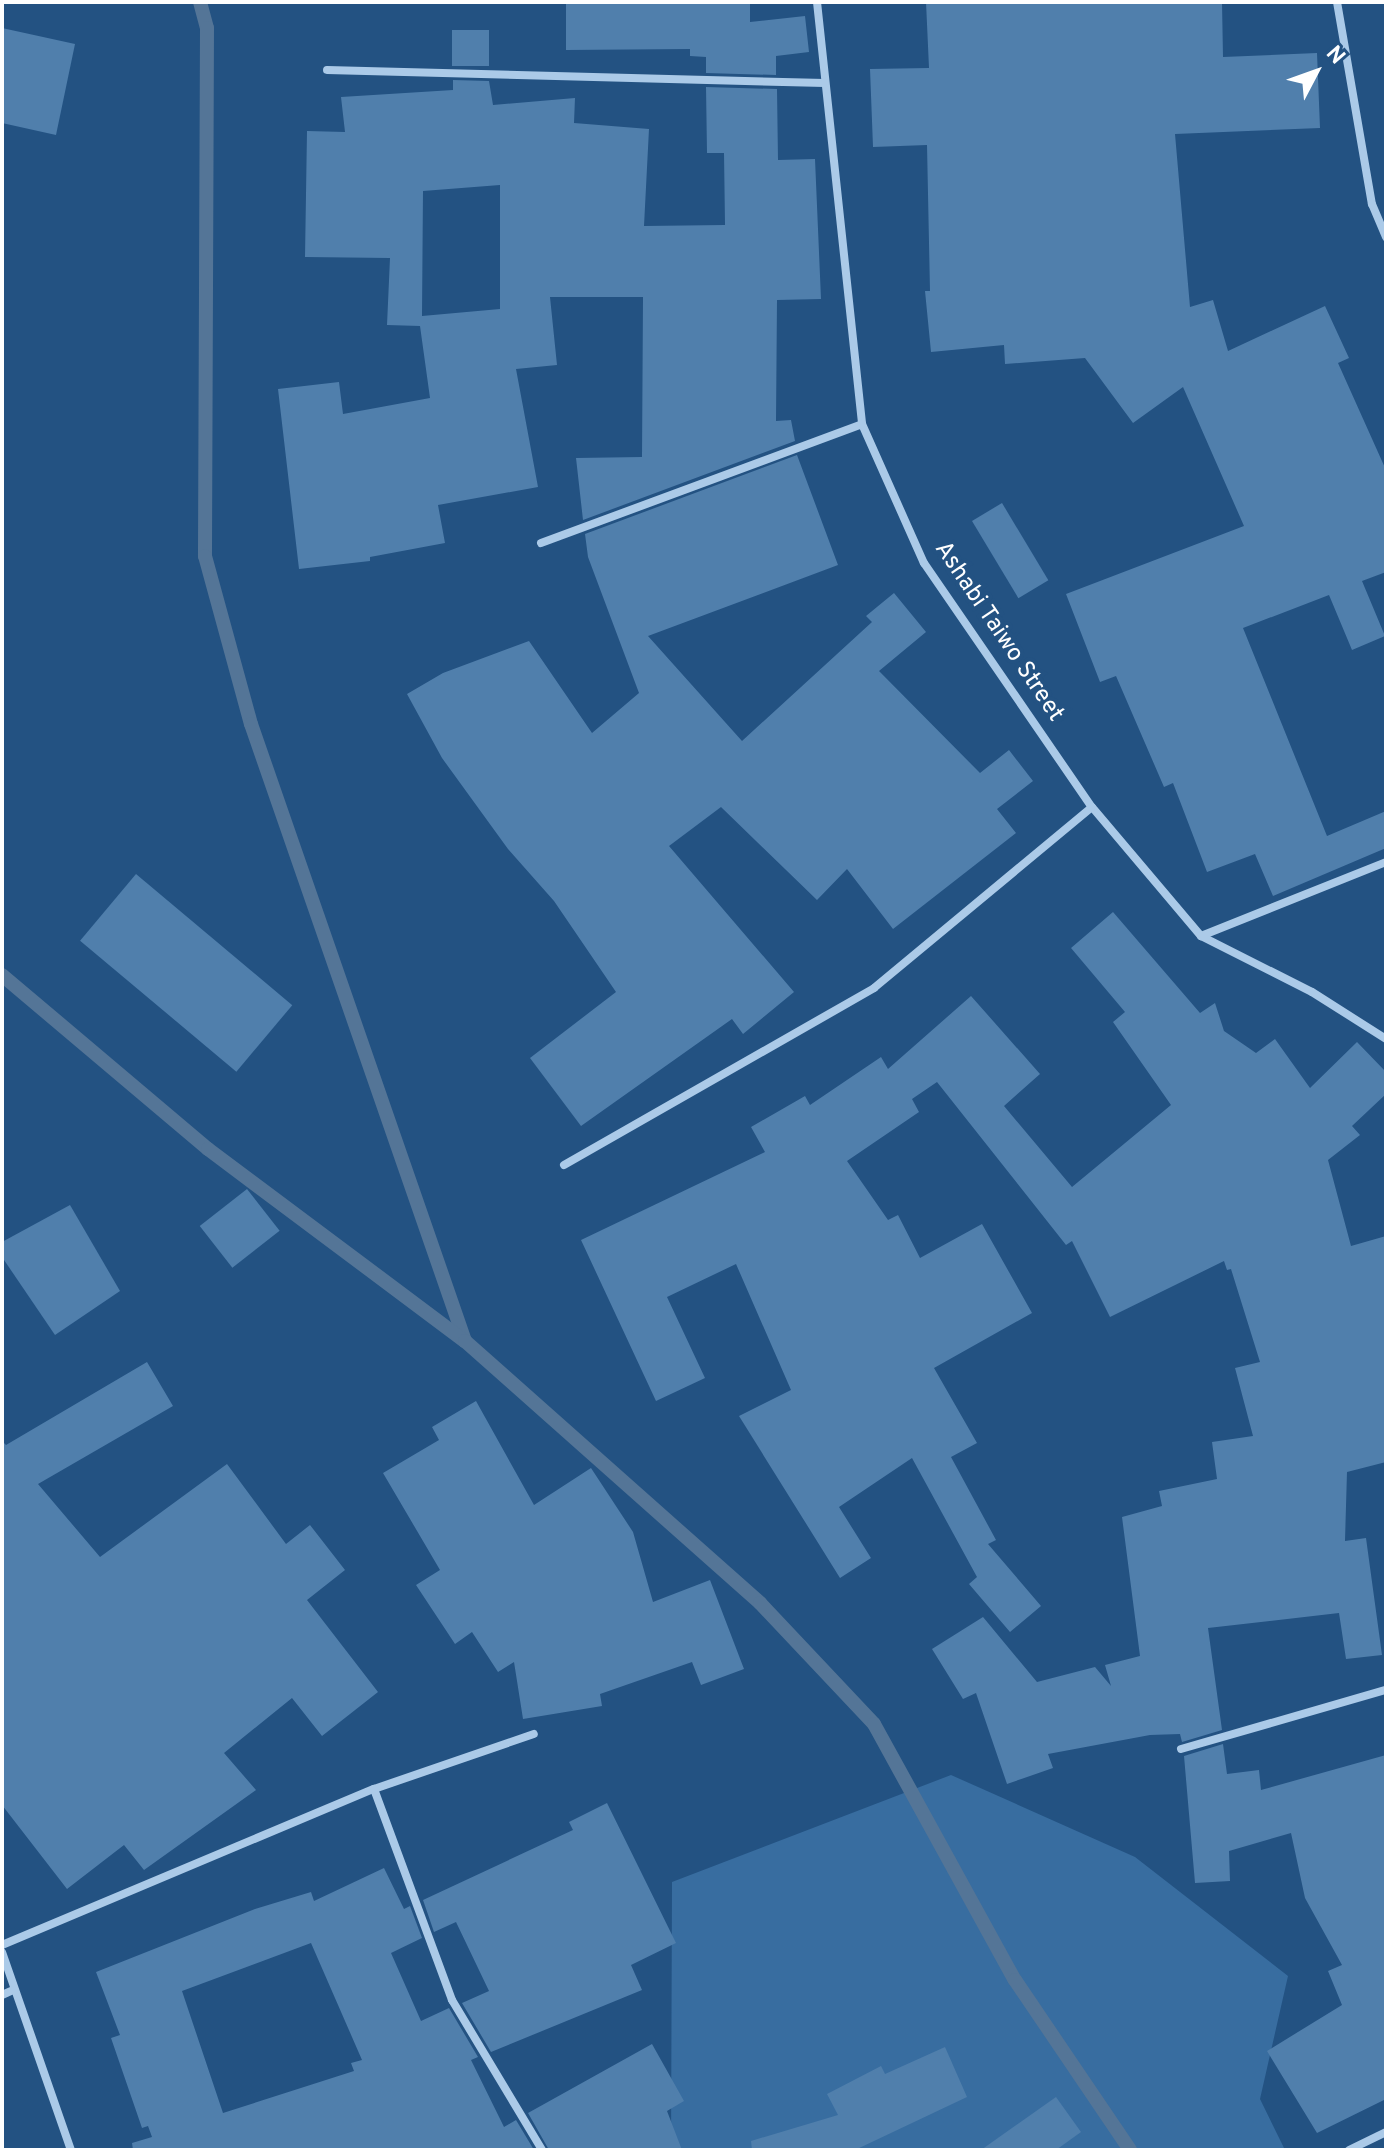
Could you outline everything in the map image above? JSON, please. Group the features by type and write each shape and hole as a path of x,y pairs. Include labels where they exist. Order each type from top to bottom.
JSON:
{"street":[{"name":"Ashabi Taiwo Street","path":"817,2 862,424 924,563 1092,807 1201,936 1312,992 1386,1039"},
{"path":"1337,2 1372,204 1386,237"},
{"path":"327,70 825,83"},
{"path":"541,543 862,424"},
{"path":"564,1165 874,988 1092,807"},
{"path":"1201,936 1386,862"},
{"path":"1181,1749 1386,1690"},
{"path":"2,1945 374,1789 534,1734"},
{"path":"374,1789 452,2000 542,2150"},
{"path":"2,1952 71,2150"},
{"path":"2,1995 13,1990"},
{"path":"1349,2150 1386,2132"}],"shaded area":[{"path":"951,1775 1135,1857 1288,1976 1260,2099 1285,2150 671,2150 672,1882"}],"building":[{"path":"566,2 750,2 750,22 805,16 809,52 776,56 776,75 706,73 706,57 690,56 690,49 566,50"},
{"path":"926,2 1222,2 1223,57 1317,53 1320,128 1175,134 1190,307 1213,300 1228,351 1325,306 1349,358 1338,363 1386,470 1386,572 1362,581 1385,636 1352,650 1329,595 1243,628 1327,836 1386,811 1386,848 1273,896 1255,854 1207,872 1173,783 1164,787 1116,676 1100,682 1066,594 1244,526 1183,387 1133,423 1085,358 1005,364 1004,345 931,352 925,291 930,291 927,145 873,147 870,69 929,68"},
{"path":"2,28 75,44 56,135 2,123"},
{"path":"452,30 489,30 489,66 452,66"},
{"path":"453,80 489,81 493,105 575,98 574,123 649,129 644,226 725,225 724,153 707,153 706,87 777,89 778,160 815,159 821,299 777,300 776,421 791,420 795,441 583,520 576,458 642,457 643,297 550,297 557,365 516,369 538,487 438,505 445,543 370,557 370,561 299,569 278,389 339,382 343,414 430,398 420,326 387,325 390,258 305,257 307,131 345,132 341,97 453,90","holes":["500,185 500,309 422,316 423,191"]},
{"path":"797,455 838,565 648,636 742,741 872,622 866,616 894,593 926,632 879,671 980,773 1009,750 1033,781 997,809 1016,833 893,929 847,869 817,900 721,807 669,846 794,992 743,1034 732,1019 581,1126 530,1058 616,992 554,901 508,849 442,758 407,694 443,673 529,641 592,733 639,693 588,557 585,534"},
{"path":"1002,503 1048,580 1018,598 972,521"},
{"path":"136,874 292,1005 236,1072 80,941"},
{"path":"1113,912 1200,1013 1215,1003 1224,1031 1256,1053 1275,1039 1310,1088 1357,1042 1386,1072 1386,1094 1352,1126 1360,1135 1328,1160 1351,1246 1386,1236 1386,1462 1347,1472 1345,1541 1366,1538 1382,1655 1346,1659 1339,1613 1208,1628 1222,1730 1182,1742 1180,1734 1150,1735 1048,1754 1053,1768 1007,1784 976,1693 963,1699 932,1649 983,1617 1037,1682 1095,1667 1111,1686 1105,1665 1140,1656 1122,1517 1162,1506 1159,1491 1217,1479 1212,1442 1253,1436 1235,1368 1260,1362 1231,1269 1227,1270 1224,1261 1110,1317 1072,1241 1066,1245 937,1082 912,1099 919,1112 847,1161 888,1220 898,1215 920,1258 982,1224 1032,1313 934,1368 977,1443 951,1457 996,1540 988,1544 1041,1606 1010,1632 969,1584 977,1577 912,1458 839,1507 871,1558 840,1578 739,1416 791,1390 736,1264 667,1297 705,1378 656,1401 581,1240 765,1152 751,1127 805,1096 810,1105 881,1057 888,1069 971,996 1040,1074 1004,1106 1072,1187 1171,1105 1113,1022 1125,1012 1071,948"},
{"path":"247,1189 280,1231 232,1268 200,1226"},
{"path":"70,1205 120,1291 55,1335 2,1257 2,1242"},
{"path":"147,1362 173,1406 38,1484 100,1557 227,1464 286,1544 310,1525 345,1570 307,1600 378,1692 322,1736 292,1698 224,1753 256,1790 144,1870 124,1845 67,1889 2,1805 2,1441 6,1445"},
{"path":"476,1401 534,1505 591,1468 633,1532 653,1602 710,1580 744,1669 701,1685 692,1662 600,1694 602,1706 523,1719 514,1662 498,1672 472,1632 455,1644 416,1585 440,1570 383,1473 439,1440 432,1427"},
{"path":"1223,1744 1227,1774 1259,1770 1261,1790 1386,1755 1386,2099 1317,2133 1267,2051 1342,2005 1328,1971 1342,1965 1305,1898 1291,1833 1229,1851 1230,1881 1195,1883 1184,1756"},
{"path":"607,1803 676,1943 631,1965 642,1990 491,2052 462,2003 489,1991 456,1922 434,1932 423,1900 573,1830 569,1822"},
{"path":"384,1868 404,1909 410,1906 422,1938 391,1953 421,2021 449,2008 478,2057 471,2060 504,2127 516,2120 534,2150 133,2150 132,2143 152,2137 148,2126 142,2128 111,2038 120,2035 96,1972 255,1909 311,1892 314,1901","holes":["311,1943 362,2060 351,2063 354,2071 223,2113 182,1991"]},
{"path":"652,2044 684,2101 667,2111 682,2150 549,2150 528,2113"},
{"path":"945,2047 967,2097 855,2150 752,2150 751,2141 838,2115 827,2094 881,2066 885,2074"},
{"path":"1056,2097 1081,2132 1056,2150 981,2150"}],"waterway":[{"path":"200,2 207,28 205,556 251,724 465,1341"},
{"path":"2,975 208,1149 465,1341 760,1603 874,1724 1015,1980 1130,2150"}]}
